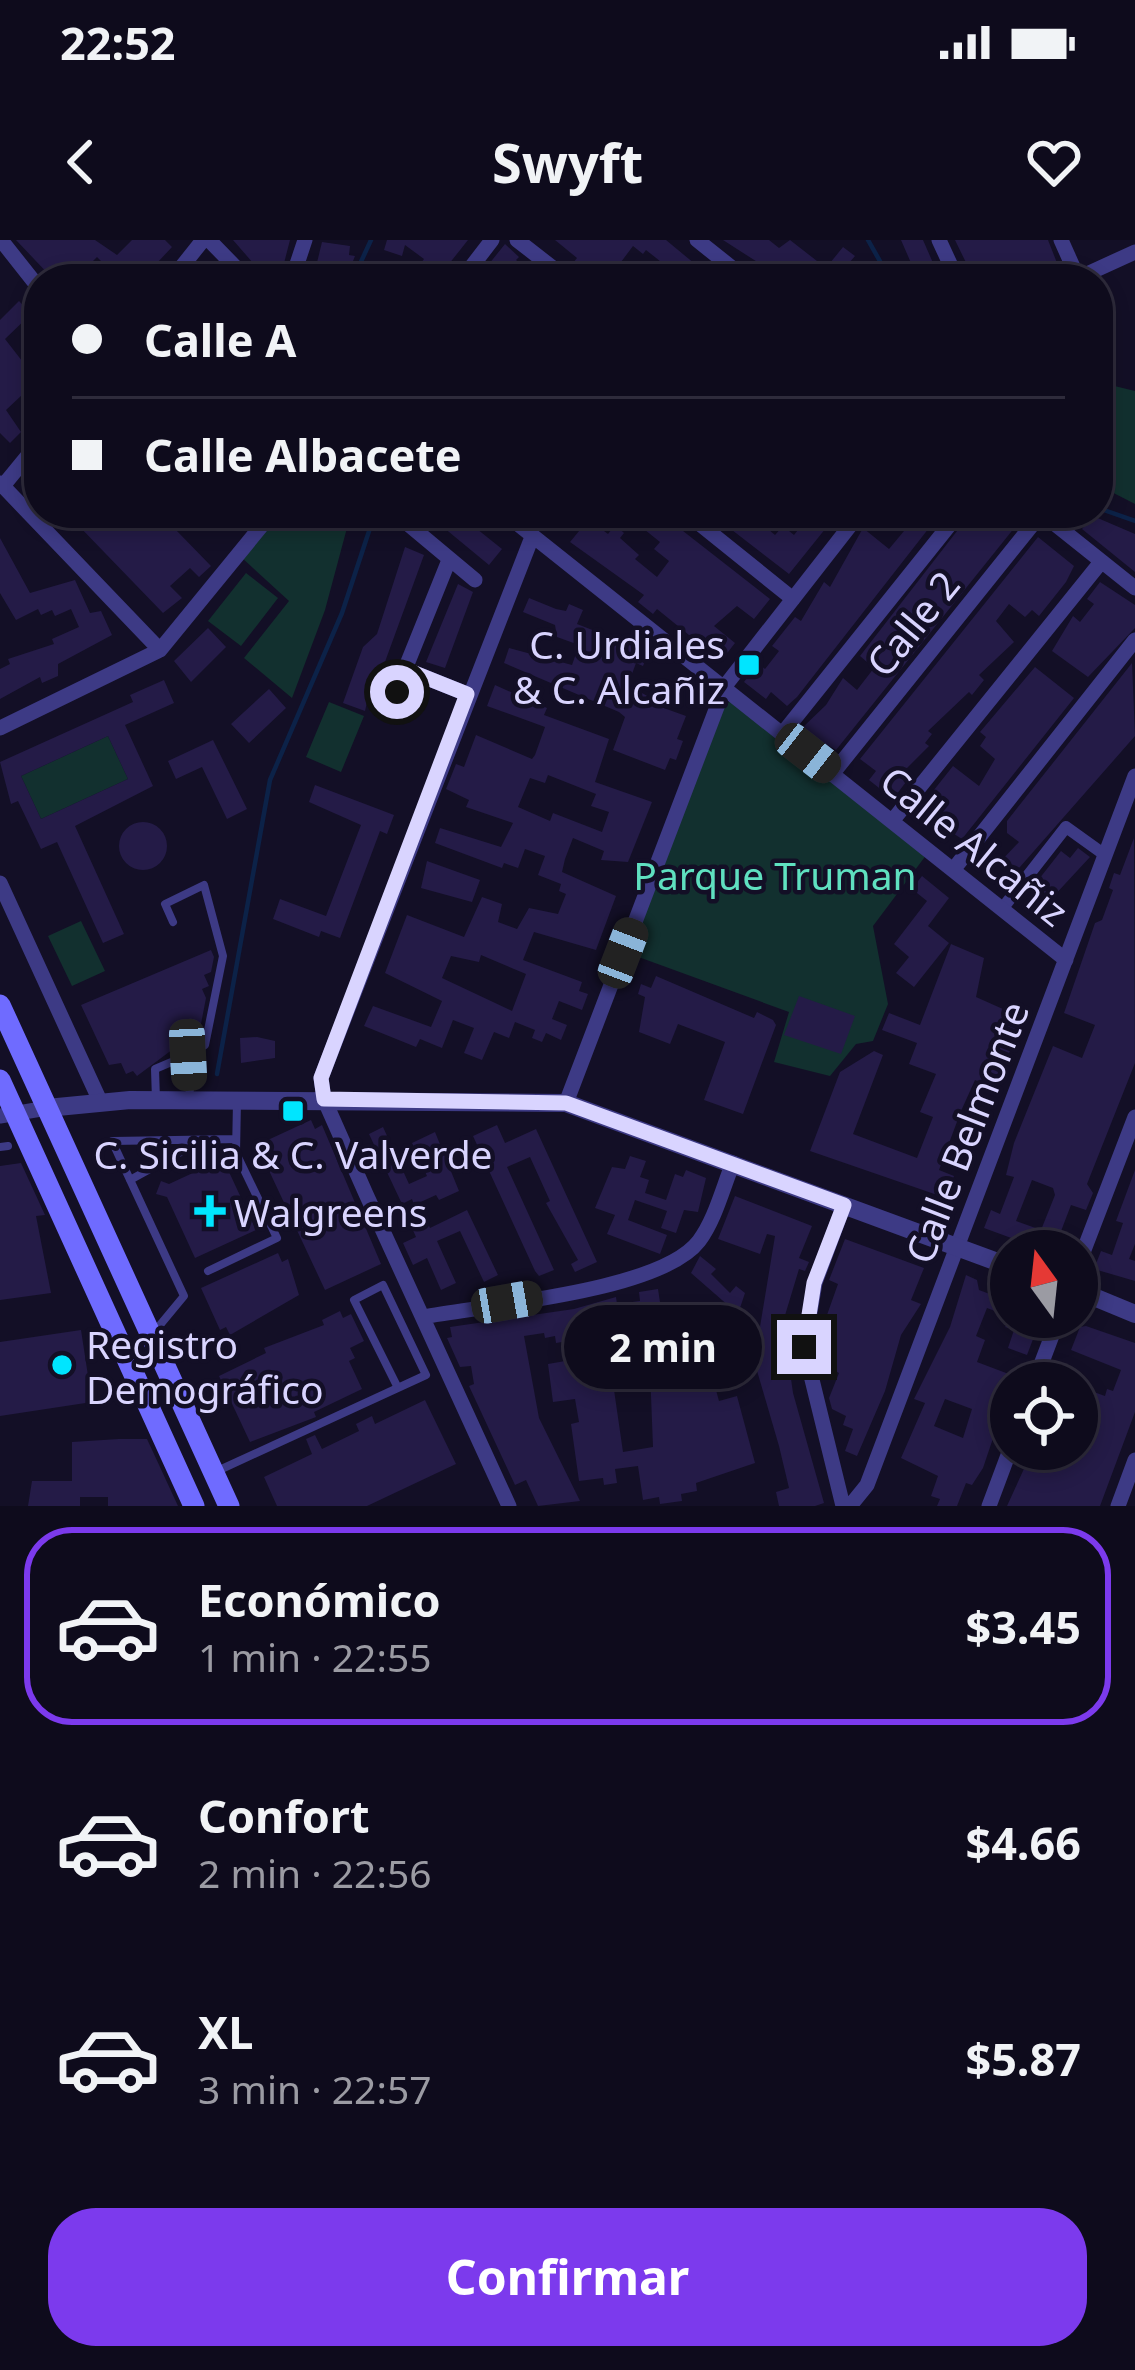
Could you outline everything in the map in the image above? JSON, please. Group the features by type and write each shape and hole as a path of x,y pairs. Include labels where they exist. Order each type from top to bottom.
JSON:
{"main road":[{"path":"0,1005 229,1506"},
{"path":"0,1080 7,1114 194,1506"}],"street":[{"path":"1,240 24,269"},
{"path":"185,264 206,240 231,264"},
{"path":"474,264 492,240"},
{"path":"517,240 548,264"},
{"path":"697,240 727,264"},
{"path":"24,459 2,484 24,507"},
{"path":"44,528 160,650"},
{"path":"0,728 160,650 260,528"},
{"path":"412,528 475,580"},
{"name":"Calle Alcañiz","path":"522,528 1066,960"},
{"path":"705,528 793,599"},
{"path":"566,1103 725,686 847,528"},
{"path":"783,733 947,528"},
{"name":"Calle 2","path":"833,773 1029,528"},
{"path":"1059,528 1135,588"},
{"path":"509,1506 324,1099 321,1078 532,536"},
{"path":"386,714 449,560"},
{"path":"893,820 1101,562"},
{"path":"953,869 1135,640"},
{"path":"407,670 467,694"},
{"name":"Calle Belmonte","path":"847,1506 867,1485 1135,776"},
{"path":"1002,909 1066,826 1105,855"},
{"path":"0,883 100,1101"},
{"path":"7,1114 100,1101 566,1103 990,1260"},
{"path":"1092,1230 1135,1117"},
{"path":"422,1317 634,1279 672,1266 700,1239 733,1163"},
{"path":"844,1205 814,1283 804,1347 847,1506"},
{"path":"1098,1299 1135,1314"},
{"path":"1118,1506 1135,1460"},
{"path":"989,1506 1002,1470"}],"lane":[{"path":"156,1100 155,1069 205,1045 224,956 204,885 165,904 172,922"},
{"path":"188,1055 190,1100"},
{"path":"208,1271 277,1238 236,1153 237,1100"},
{"path":"151,1336 184,1296 112,1141 236,1139"},
{"path":"130,1180 201,1140"},
{"path":"213,1472 398,1388 426,1375 383,1286 353,1300 398,1388"}],"green space":[{"path":"1113,386 1135,391 1135,504 1113,493"},
{"path":"265,528 347,528 325,610 292,698 244,658 289,601 241,557"},
{"path":"246,573 278,598 241,646 208,621"},
{"name":"Parque Truman","path":"734,701 927,854 873,926 888,1004 873,1041 856,1044 830,1076 774,1062 789,1012 633,955 629,945 723,704"},
{"path":"329,702 364,716 341,772 306,757"},
{"path":"108,736 128,779 41,819 21,776"},
{"path":"81,921 105,971 72,986 48,936"}],"building":[{"path":"16,240 95,240 117,255 132,240 165,240 172,247 156,264 104,264 97,257 90,264 39,264"},
{"path":"233,240 290,240 284,264 254,264"},
{"path":"387,240 468,240 449,264 420,264 424,259 405,245 402,256 384,250"},
{"path":"555,240 666,240 695,264 664,264 633,246 620,264 574,264 577,258"},
{"path":"723,240 769,240 779,248 790,240 821,264 760,264"},
{"path":"901,240 923,240 933,264 911,264"},
{"path":"955,240 1048,240 1057,264 967,264"},
{"path":"322,242 350,246 349,255 355,256 352,264 317,264"},
{"path":"505,244 521,264 489,264"},
{"path":"843,247 855,256 849,263 829,264"},
{"path":"19,301 24,306 24,321 5,339 24,363 24,397 6,410 21,432 10,443 0,433 0,320"},
{"path":"1113,525 1135,534 1135,572 1082,529"},
{"path":"81,528 178,528 211,566 199,577 190,568 170,586 182,598 163,613"},
{"path":"444,528 476,528 502,549 489,565"},
{"path":"582,528 600,528 608,534 618,528 624,533 620,538 639,555 635,559 657,577 669,561 654,549 660,542 643,528 679,528 770,599 754,619 737,606 714,626 735,643 721,661 657,609 653,614 638,602 644,595 570,542"},
{"path":"729,528 767,528 775,535 785,528 794,535 799,528 826,528 789,574"},
{"path":"863,528 889,549 904,531 900,528 929,528 797,697 787,706 771,692 766,699 744,682 758,663 765,669 779,651 772,646 795,617 801,621 824,582 830,587"},
{"path":"959,528 1014,528 836,750 802,728 826,705 843,678 857,690 874,668 860,656"},
{"path":"1038,537 1074,566 1066,582 1039,616 1032,610 1025,617 1009,604 996,621 1014,642 979,675 984,680 972,695 969,692 928,731 932,734 925,743 929,746 899,776 906,782 893,799 869,780 876,771 860,759"},
{"path":"0,538 30,593 75,580 90,613 101,611 112,635 58,664 58,676 42,683 40,677 0,699 0,669 10,664 8,659 54,644 52,639 79,627 71,609 55,616 52,610 41,615 38,609 16,620 0,593"},
{"path":"405,547 424,555 382,670 375,667 365,711 343,703 363,647 377,634"},
{"path":"1100,582 1135,605 1135,628 1088,677 1052,651 1073,616 1080,622 1094,604 1087,599"},
{"path":"458,584 473,592 445,668 426,662"},
{"path":"529,598 556,609 566,611 569,604 583,610 577,624 649,652 643,666 636,663 628,685 649,697 647,702 686,716 677,739 683,741 676,760 670,758 665,770 613,750 625,717 619,712 504,663 509,648 572,665 579,645 557,637 555,625 523,612"},
{"path":"208,628 226,647 191,682 174,661"},
{"path":"1132,663 1135,736 1013,875 999,863 1019,842 1007,833 1007,821"},
{"path":"1035,667 1074,698 962,839 927,817 931,812 922,805 953,766 979,786 995,759 980,746 986,737 980,732"},
{"path":"164,680 174,703 125,725 153,786 75,826 124,934 103,943 57,842 41,849 18,801 11,804 0,762 133,702 130,695","holes":["108,736 128,779 41,819 21,776"]},
{"path":"495,685 547,708 544,715 609,739 595,782 652,802 628,862 601,860 604,851 573,838 565,859 562,872 616,896 596,950 534,932 523,960 582,982 579,991 588,994 582,1010 559,1001 552,1019 567,1025 561,1040 546,1033 542,1042 532,1038 535,1030 515,1022 509,1038 494,1032 482,1060 464,1053 474,1028 453,1020 442,1048 420,1039 416,1047 364,1026 373,1006 431,1027 442,1001 385,973 407,915 464,937 482,897 502,904 498,922 517,929 529,908 558,914 566,894 559,891 561,884 538,875 545,856 525,849 518,868 504,863 502,868 435,843 440,828 501,847 513,823 466,807 469,800 446,789 456,764 464,767 476,735 532,759 535,755 545,727 487,706","holes":["548,775 596,794 591,806 609,812 602,832 553,813 550,821 518,807 530,778 545,783","481,955 526,974 512,1011 442,978 451,956 479,962"]},
{"path":"269,689 286,708 249,743 231,724"},
{"path":"213,740 247,809 227,819 202,767 176,779 168,761"},
{"path":"315,785 394,815 387,834 380,831 340,938 321,931 319,937 273,919 280,899 326,916 361,825 309,802"},
{"path":"143,822 160,829 167,846 160,863 143,870 126,863 119,846 126,829"},
{"path":"1134,838 1135,1063 1087,1184 1093,1193 1086,1210 1071,1205 1061,1230 990,1230 984,1228 991,1210 1000,1214 1014,1177 1006,1175 1014,1143 1053,1046 1082,1058 1095,1025 1064,1013 1095,923 1102,920 1113,890 1109,888 1114,873 1120,875","holes":["1032,1180 1053,1188 1055,1195 1041,1230 1016,1221"]},
{"path":"1078,848 1090,857 1052,898 1032,888 1061,851 1070,858"},
{"path":"427,861 480,880 472,902 421,888"},
{"path":"922,876 949,898 928,926 949,943 914,987 896,973 909,957 894,944 927,901 912,889"},
{"path":"951,944 984,958 976,997 1025,1019 993,1087 975,1080 961,1111 939,1170 954,1176 946,1198 810,1151 840,1072 874,1051 883,1055 853,1134 917,1158 933,1117 920,1112 936,1074 909,1064 917,1043 882,1030 889,1013 920,1025"},
{"path":"211,950 214,957 211,972 204,975 209,986 202,989 206,998 200,1029 137,1076 133,1071 126,1074 121,1063 109,1065 81,1005"},
{"path":"656,976 754,1018 757,1012 773,1020 776,1025 743,1114 704,1100 725,1042 678,1024 670,1044 639,1032 645,997 638,994 641,984 651,988"},
{"path":"799,996 855,1016 841,1054 784,1035"},
{"path":"240,1038 275,1041 275,1058 241,1063"},
{"path":"311,1120 315,1129 322,1125 381,1264 325,1290 257,1145"},
{"path":"497,1125 505,1143 536,1129 597,1262 575,1272 571,1264 578,1260 546,1203 550,1201 530,1157 507,1167 554,1270 539,1276 535,1271 473,1136"},
{"path":"383,1127 409,1184 427,1176 412,1143 435,1132 459,1191 439,1200 436,1195 414,1205 412,1199 402,1204 369,1134"},
{"path":"630,1156 646,1161 640,1177 649,1180 645,1193 666,1200 675,1174 683,1177 686,1170 706,1178 698,1212 684,1210 676,1233 661,1228 667,1211 635,1200 628,1220 667,1235 660,1254 607,1234 615,1215 595,1208 612,1167 625,1169"},
{"name":"Walgreens","path":"223,1159 256,1230 195,1258 167,1197 156,1194 161,1181 169,1184"},
{"path":"21,1163 45,1215 36,1216 51,1293 0,1300 0,1166"},
{"path":"1135,1170 1135,1244 1129,1259 1135,1261 1135,1281 1098,1270 1101,1251 1112,1255 1123,1223 1116,1221"},
{"path":"735,1196 812,1226 799,1258 809,1262 805,1271 799,1269 783,1322 793,1393 824,1503 815,1506 779,1506 776,1492 789,1488 779,1446 753,1357 741,1358 741,1346 757,1345 775,1236 767,1234 760,1254 718,1239"},
{"path":"467,1210 498,1275 484,1282 460,1231 437,1241 456,1283 441,1290 427,1258 413,1265 403,1243 416,1237 412,1228 427,1221 430,1228"},
{"path":"845,1239 924,1268 911,1300 921,1304 901,1335 885,1391 857,1456 845,1451 853,1429 843,1425 846,1416 832,1409 829,1398 839,1373 820,1362 830,1332 822,1329 838,1284 829,1280"},
{"path":"278,1253 282,1262 288,1259 299,1295 230,1335 226,1327 220,1330 201,1288"},
{"path":"700,1256 716,1269 711,1274 730,1293 736,1286 745,1293 738,1314 691,1273"},
{"path":"966,1275 977,1280 979,1290 990,1294 990,1309 976,1336 985,1340 977,1362 990,1367 990,1447 983,1468 972,1485 966,1483 957,1506 937,1506 940,1499 931,1496 938,1476 901,1458 925,1403 914,1399 950,1327","holes":["945,1399 972,1409 963,1438 934,1426"]},
{"path":"658,1289 663,1322 644,1325 648,1348 669,1347 622,1370 626,1381 613,1383 623,1452 653,1447 650,1370 706,1354 719,1401 737,1396 755,1463 696,1483 697,1491 681,1494 682,1501 660,1504 659,1497 643,1500 638,1466 615,1469 617,1483 604,1485 603,1478 579,1481 571,1424 579,1422 575,1399 553,1402 548,1364 617,1352 615,1334 602,1336 600,1328 573,1332 574,1340 556,1343 555,1336 545,1338 544,1333 524,1336 539,1418 580,1501 538,1506 526,1480 515,1485 469,1386 474,1384 471,1366 460,1367 447,1338 452,1337 450,1327 574,1309 616,1297 617,1304 640,1301 639,1292"},
{"path":"340,1311 343,1318 351,1314 364,1341 350,1348 355,1358 349,1361 362,1389 314,1412 316,1417 250,1442 219,1376 266,1353 264,1348 324,1325 322,1320"},
{"path":"81,1330 92,1402 0,1416 0,1342"},
{"path":"1098,1330 1135,1343 1135,1412 1100,1506 1007,1506 1023,1470 1098,1470 1098,1394 1105,1396 1107,1389 1113,1391 1121,1370 1071,1350 1076,1338 1098,1338"},
{"path":"1011,1338 1033,1338 1027,1355 1008,1348"},
{"path":"425,1400 456,1464 367,1506 277,1506 264,1477 312,1454 306,1439 315,1435 322,1449 359,1431 356,1424 372,1416 375,1424"},
{"path":"147,1439 178,1506 108,1506 108,1497 80,1497 80,1506 28,1506 32,1481 72,1481 72,1442"}],"waterway":[{"path":"360,264 371,240"},
{"path":"868,240 882,264"},
{"path":"1113,513 1135,521"},
{"path":"217,1074 270,780 342,613 370,528"}],"place":[{"name":"C. Urdiales & C. Alcañiz","path":"749,665"},
{"name":"C. Sicilia & C. Valverde","path":"293,1111"},
{"name":"Walgreens","path":"210,1211"},
{"name":"Registro Demográfico","path":"62,1365"}],"route":[{"path":"397,692 407,670 467,694 321,1078 324,1099 566,1103 844,1205 814,1283 804,1347"}]}
